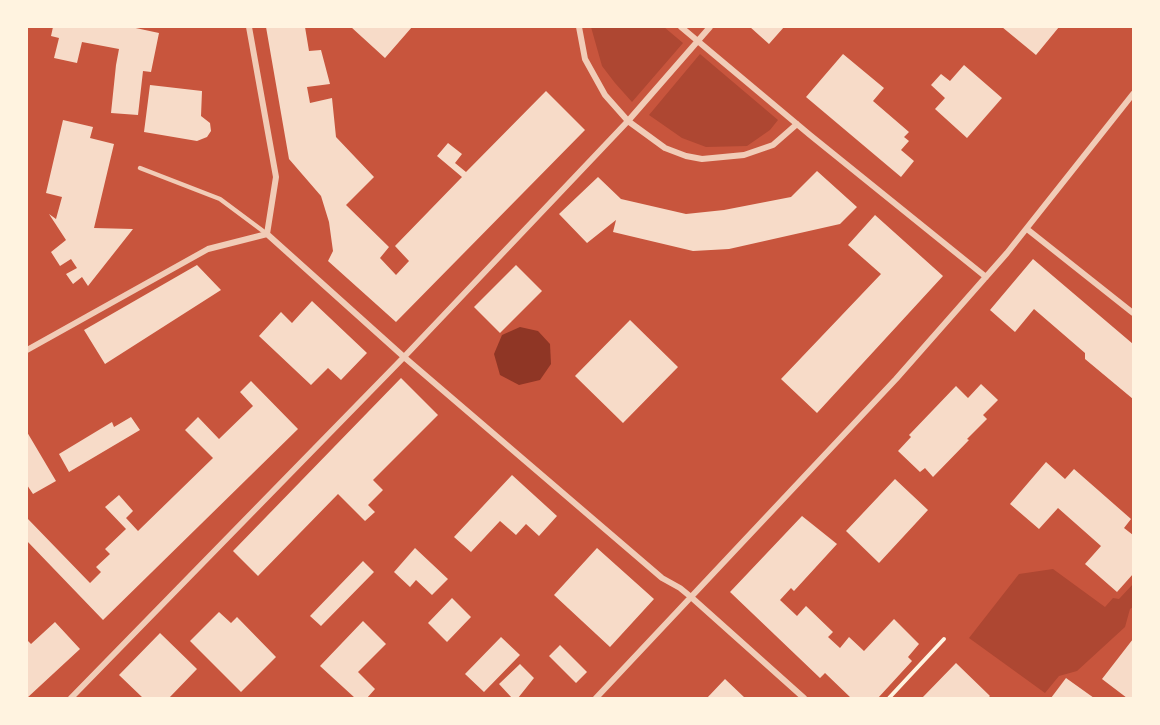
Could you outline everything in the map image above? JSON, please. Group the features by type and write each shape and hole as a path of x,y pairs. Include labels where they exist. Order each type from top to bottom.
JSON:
{"street":[{"path":"249,27 276,177 267,234"},
{"path":"579,27 582,48 590,70 605,96 628,121 664,148 702,159 731,157 759,151 773,145 796,124"},
{"path":"681,27 796,124 986,277"},
{"path":"71,698 404,357 628,121 709,29"},
{"path":"596,698 896,379 1027,229 1133,94"},
{"path":"1027,229 1133,313"},
{"path":"267,234 404,357 662,578 691,597 804,698"},
{"path":"27,350 208,249 267,234"}],"lane":[{"path":"140,168 220,199 267,234"}],"path":[{"path":"889,698 944,639"}],"shaded area":[{"path":"591,27 664,27 683,43 632,102 602,66"},
{"path":"700,54 778,120 770,130 747,146 706,147 682,138 649,115"},
{"path":"520,327 538,331 550,344 551,364 540,380 519,385 500,375 494,354 502,335"},
{"path":"1053,569 1105,607 1113,598 1119,599 1133,584 1133,607 1130,609 1125,627 1077,671 1059,676 1045,693 969,638 1019,574"}],"building":[{"path":"53,27 131,27 159,33 151,72 143,71 138,115 111,113 119,49 82,42 77,63 54,58 59,38 51,36"},
{"path":"266,27 305,27 309,51 321,50 330,84 307,87 310,103 332,98 336,137 374,177 346,205 389,247 380,258 396,275 409,261 395,246 462,177 437,156 448,143 462,154 455,163 466,172 546,91 585,130 396,322 328,261 333,251 329,222 321,196 289,159"},
{"path":"351,27 412,27 385,58"},
{"path":"750,27 784,27 769,44"},
{"path":"1002,27 1059,27 1036,55"},
{"path":"843,54 884,88 873,101 909,132 904,137 909,141 901,150 914,161 901,177 806,97"},
{"path":"964,65 1002,98 967,138 935,109 945,98 931,85 941,74 950,81"},
{"path":"150,85 202,91 201,116 210,123 211,131 207,137 197,141 144,132"},
{"path":"63,120 93,127 90,138 114,144 94,228 133,229 88,286 82,277 73,284 66,274 77,268 71,259 60,266 51,252 66,240 49,214 56,219 62,197 46,193"},
{"path":"817,171 857,207 840,224 729,249 693,251 613,232 616,220 587,243 559,214 598,177 621,199 686,214 724,210 791,197"},
{"path":"875,215 943,276 817,413 781,379 881,274 848,245"},
{"path":"1033,259 1133,344 1133,399 1085,359 1085,353 1034,309 1015,332 990,310"},
{"path":"197,265 221,290 105,364 84,330"},
{"path":"516,265 542,291 500,333 474,307"},
{"path":"312,301 367,353 341,380 328,368 311,385 259,336 281,312 292,323"},
{"path":"630,320 678,367 623,423 575,376"},
{"path":"401,378 438,415 373,480 383,490 368,505 375,512 365,521 338,494 258,576 233,551"},
{"path":"251,381 298,429 103,620 27,541 27,518 90,583 101,572 96,567 110,554 105,549 126,529 105,507 119,495 133,511 126,518 138,531 213,458 185,430 198,417 219,439 253,406 240,392"},
{"path":"981,384 998,400 983,415 987,419 933,477 925,468 920,472 898,451 911,437 909,435 956,386 968,398"},
{"path":"131,417 140,430 69,472 59,454 112,422 114,427"},
{"path":"27,432 56,481 33,494 27,485"},
{"path":"1046,462 1065,479 1074,469 1131,519 1124,528 1133,535 1133,574 1117,592 1085,564 1101,546 1058,508 1039,529 1010,504"},
{"path":"512,475 557,516 539,536 526,524 516,535 500,521 471,552 454,537"},
{"path":"895,479 928,510 879,563 846,531"},
{"path":"802,516 837,544 794,591 791,588 780,600 797,616 806,606 833,632 828,637 840,648 849,637 864,651 894,619 919,644 908,657 912,661 878,698 851,698 825,673 820,678 730,592"},
{"path":"415,548 448,579 432,595 416,580 410,587 394,572"},
{"path":"597,548 654,599 610,647 554,595"},
{"path":"363,561 374,572 321,626 310,616"},
{"path":"452,598 471,617 447,642 428,623"},
{"path":"219,612 231,623 237,617 276,657 241,692 190,641"},
{"path":"363,621 386,644 358,672 375,689 367,698 355,698 320,666"},
{"path":"55,622 80,649 27,698 27,640 31,644"},
{"path":"160,633 197,669 169,698 143,698 119,675"},
{"path":"501,637 520,655 484,692 465,674"},
{"path":"1133,639 1133,698 1127,698 1102,679"},
{"path":"560,645 587,672 576,683 549,656"},
{"path":"956,663 990,696 988,698 922,698"},
{"path":"520,664 534,678 518,698 512,698 499,684"},
{"path":"1066,678 1094,698 1051,698"},
{"path":"725,679 745,698 707,698"}]}
